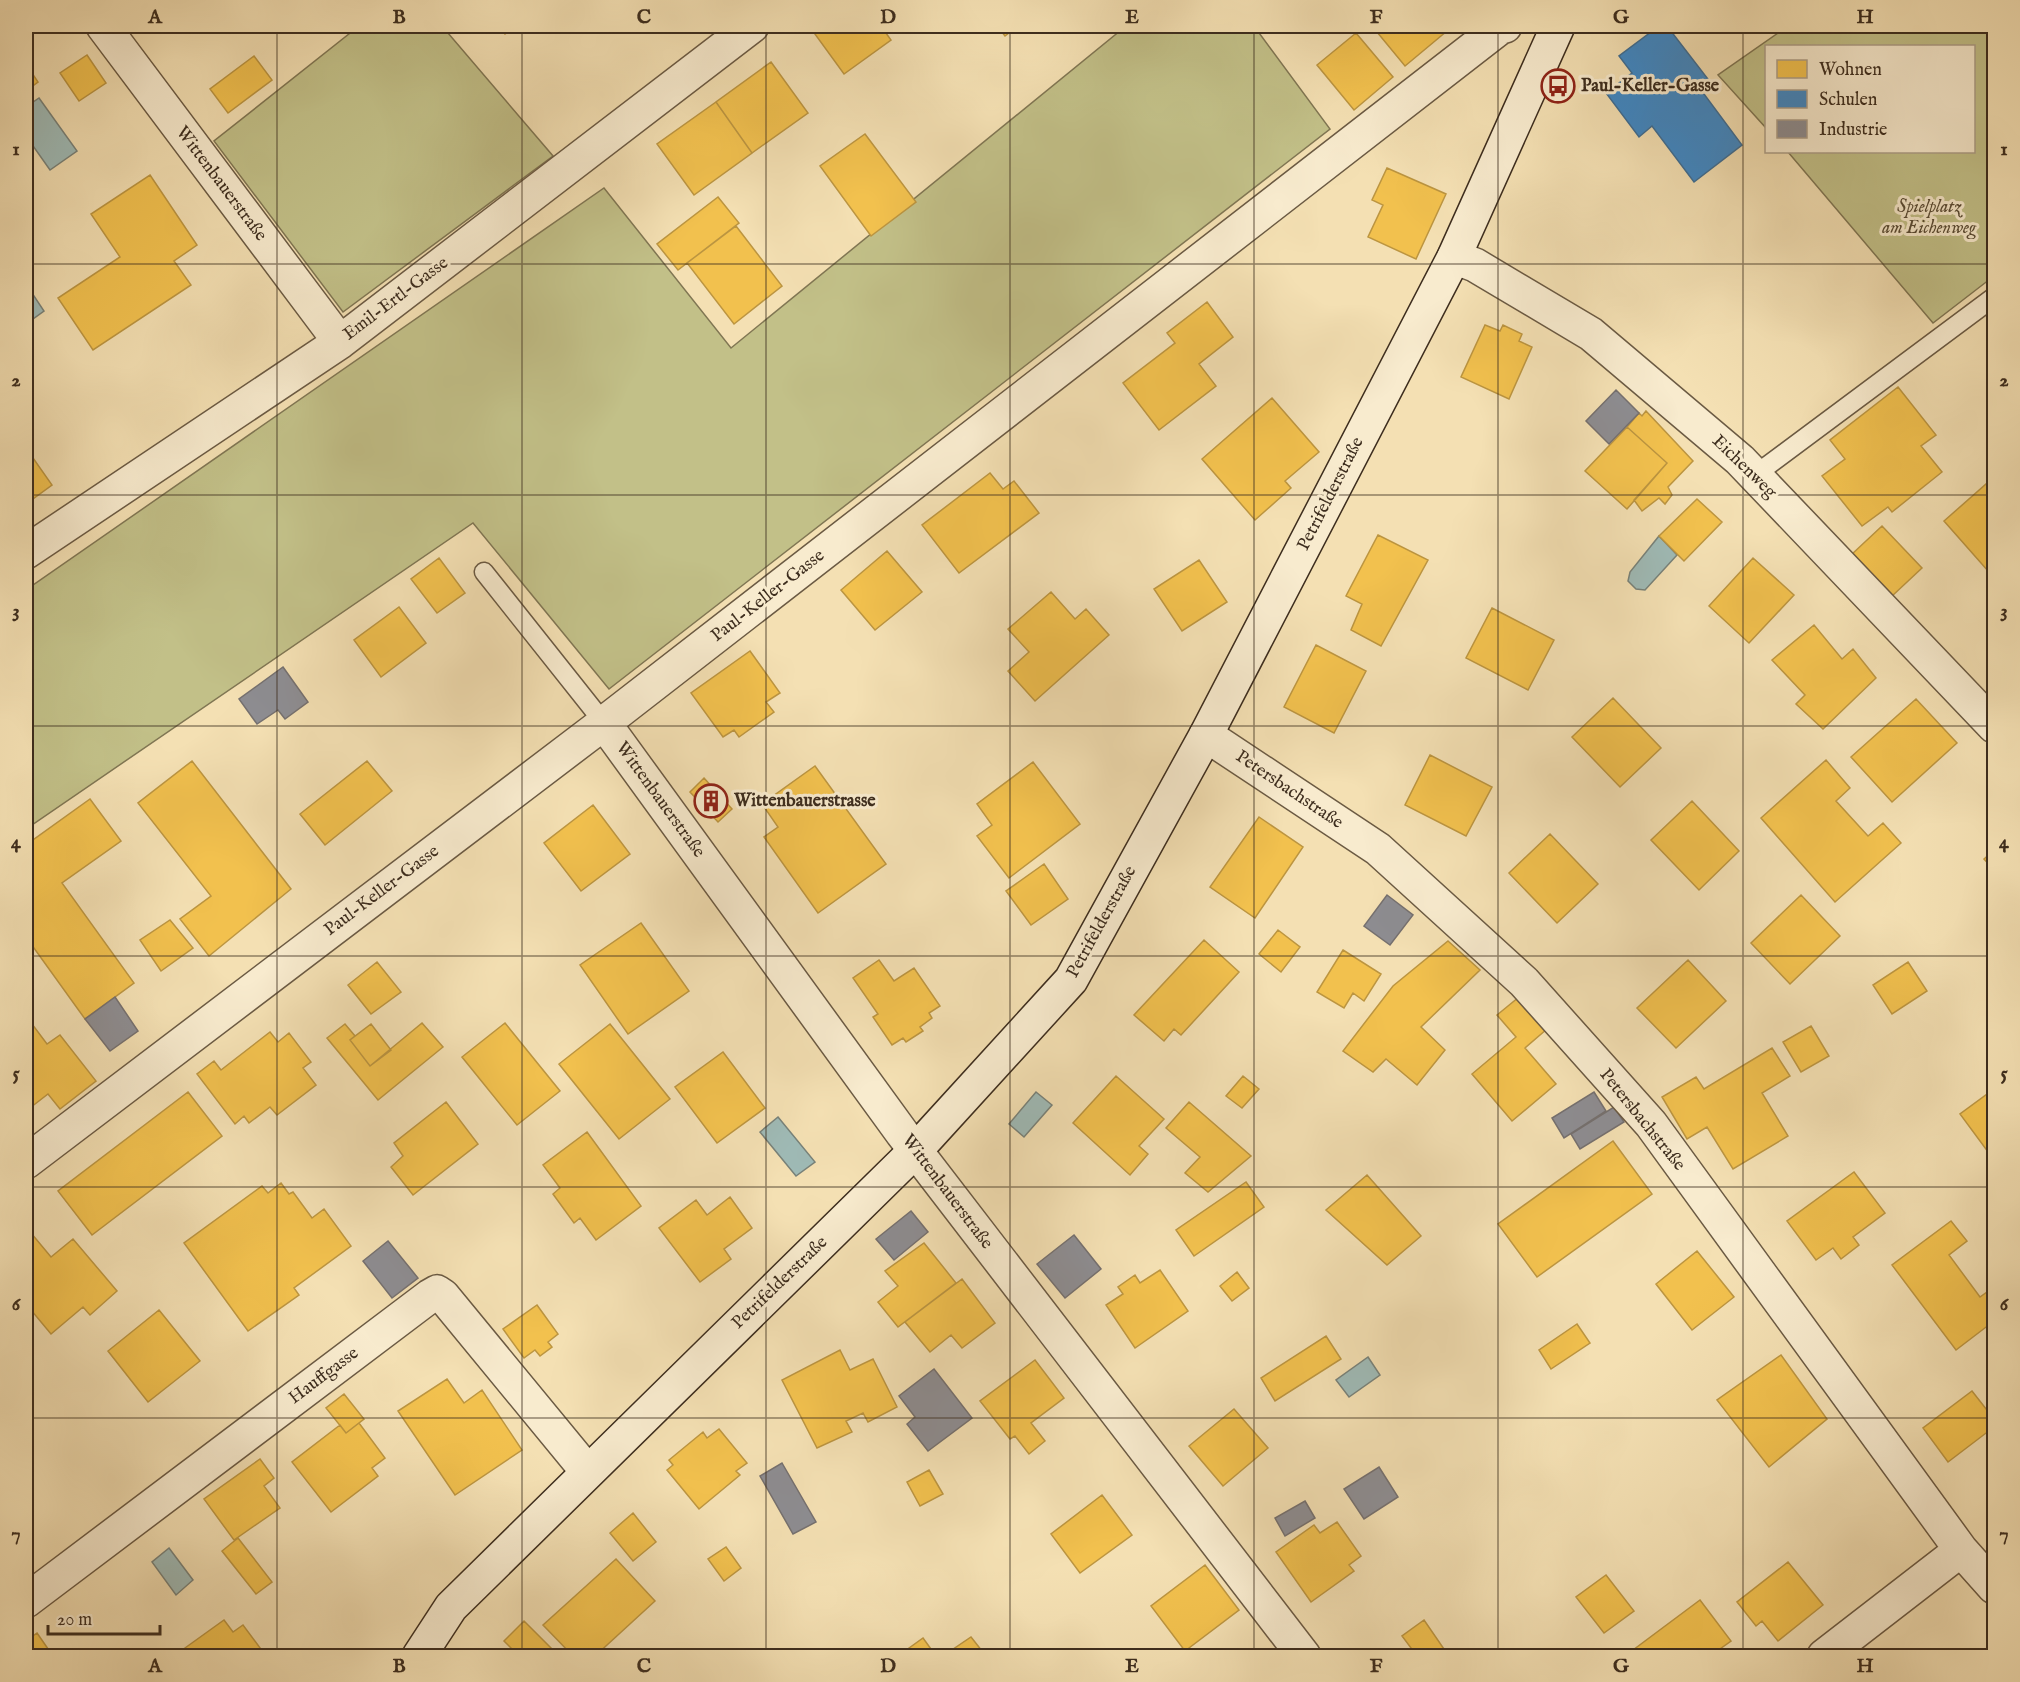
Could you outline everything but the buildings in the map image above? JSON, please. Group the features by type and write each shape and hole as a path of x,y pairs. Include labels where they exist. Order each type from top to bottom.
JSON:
{"street":[{"name":"Wittenbauerstraße","path":"103,26 340,342"},
{"name":"Emil-Ertl-Gasse","path":"26,552 340,342 752,26"},
{"name":"Paul-Keller-Gasse","path":"26,1162 604,723 1502,26 1505,26"},
{"name":"Petrifelderstraße","path":"419,1656 451,1607 915,1151 1071,980 1206,735 1454,257 1558,26"},
{"name":"Eichenweg","path":"1454,257 1475,265 1591,334 1740,460 1995,726"},
{"name":"Wittenbauerstraße","path":"604,723 915,1151 1300,1655"},
{"name":"Petersbachstraße","path":"1206,735 1378,849 1524,982 1651,1124 1961,1550 1995,1587"},
{"name":"Hauffgasse","path":"26,1601 437,1293 443,1296 587,1471"},
{"path":"1824,1656 1961,1550"}],"lane":[{"path":"1755,475 1995,297"},
{"path":"484,572 604,723"}],"green space":[{"path":"359,26 442,26 553,156 343,312 214,141"},
{"path":"1126,26 1254,26 1330,129 609,689 473,523 26,829 26,590 604,188 731,348"},
{"name":"Spielplatz am Eichenweg","path":"1788,26 1994,26 1994,276 1933,323 1789,153 1975,153 1975,45 1765,45 1765,127 1718,75"}],"water":[{"path":"39,98 77,151 50,170 26,136 26,107"},
{"path":"26,284 44,311 26,324"},
{"path":"1659,536 1677,555 1645,590 1636,589 1628,581 1630,572"},
{"path":"1036,1092 1052,1105 1024,1137 1009,1124"},
{"path":"778,1117 815,1162 796,1176 760,1132"},
{"path":"1368,1357 1380,1375 1349,1397 1336,1380"},
{"path":"169,1548 193,1580 176,1595 152,1562"}],"place":[{"name":"Paul-Keller-Gasse","path":"1558,86"},
{"name":"Wittenbauerstrasse","path":"711,801"}]}
